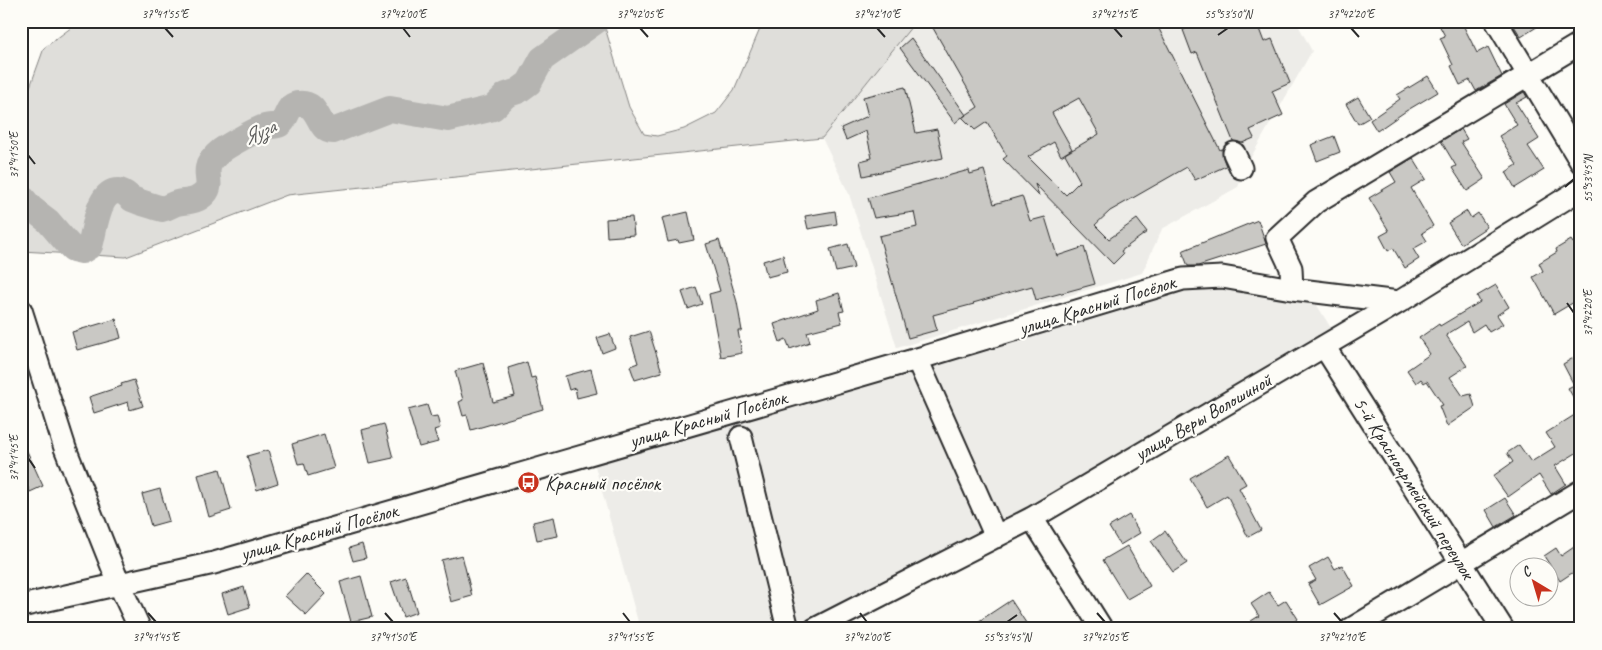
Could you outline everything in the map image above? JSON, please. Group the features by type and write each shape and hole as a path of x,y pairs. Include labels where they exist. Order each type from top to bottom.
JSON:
{"street":[{"path":"1496,21 1581,162"},
{"path":"1292,289 1291,268 1277,238 1316,202 1581,43"},
{"name":"улица Веры Волошиной","path":"815,629 1032,518 1398,302 1581,189"},
{"name":"улица Красный Посёлок","path":"21,606 214,563 917,359 1183,279 1222,277 1292,289 1398,302"},
{"path":"21,310 65,448 119,584 140,629"},
{"name":"5-й Красноармейский переулок","path":"1324,346 1503,629"},
{"path":"917,359 996,537"},
{"path":"740,437 788,629"},
{"path":"1351,629 1581,491"},
{"path":"1032,518 1102,629"}],"shaded area":[{"path":"80,21 603,21 629,107 644,134 657,136 684,129 716,113 734,90 760,29 761,21 916,21 822,138 287,195 126,257 21,251 21,93 30,87 44,48"},
{"path":"916,21 1296,21 1312,51 1247,164 1238,187 1162,229 1142,273 897,348 849,194 822,138"},
{"path":"1214,286 1315,302 1334,333 1074,486 832,614 840,629 640,629 592,455 1188,288"}],"building":[{"path":"929,21 1155,21 1220,150 1222,149 1226,166 1195,180 1187,167 1110,211 1095,225 1109,239 1137,219 1147,232 1121,251 1123,254 1113,264 1035,184 1039,196 1003,159 1007,156 987,122 975,130 962,117 955,123 900,48 911,38 966,115 978,107","holes":["1079,98 1099,134 1065,154 1080,181 1066,195 1028,157 1054,142 1061,156 1072,149 1052,113"]},
{"path":"1203,21 1256,21 1264,42 1272,39 1290,83 1272,91 1283,115 1250,130 1254,138 1242,143 1233,141 1197,52 1192,54 1183,30"},
{"path":"1437,21 1461,21 1477,53 1488,47 1502,76 1476,91 1470,80 1460,85 1440,38 1445,36"},
{"path":"1511,21 1546,21 1521,37"},
{"path":"1428,76 1438,92 1377,131 1370,120 1400,99 1397,95"},
{"path":"905,87 916,133 937,129 943,158 863,176 860,161 872,158 866,131 846,140 841,128 868,116 863,97"},
{"path":"1524,92 1527,97 1516,103 1539,139 1528,146 1544,170 1515,188 1506,172 1517,165 1499,136 1517,125 1504,104"},
{"path":"1358,97 1370,117 1358,124 1346,104"},
{"path":"1461,129 1467,139 1461,142 1485,179 1467,191 1452,168 1456,166 1441,141"},
{"path":"1334,136 1340,152 1317,161 1311,145"},
{"path":"1413,158 1426,179 1411,188 1433,226 1422,233 1427,241 1413,249 1419,259 1405,268 1393,248 1388,251 1380,236 1389,231 1369,198 1396,182 1390,172"},
{"path":"969,170 970,174 984,170 994,204 1022,196 1030,221 1045,217 1057,256 1084,247 1095,284 1036,300 1032,286 973,303 933,315 937,330 908,338 879,236 917,227 914,212 874,218 868,198"},
{"path":"835,211 837,224 808,229 805,216"},
{"path":"1467,211 1471,218 1478,213 1487,227 1461,244 1448,223"},
{"path":"688,212 694,240 679,243 678,240 668,242 662,218"},
{"path":"632,217 634,235 607,237 606,219"},
{"path":"1258,220 1266,244 1198,266 1188,266 1182,251"},
{"path":"1581,238 1581,253 1574,257 1581,268 1581,298 1554,314 1533,277 1543,271 1539,263 1557,252 1556,249 1571,240 1573,243"},
{"path":"719,240 737,302 742,331 738,331 742,353 721,357 709,294 720,291 706,244"},
{"path":"848,244 854,268 836,272 830,249"},
{"path":"783,255 787,272 767,277 763,261"},
{"path":"1496,285 1509,307 1497,315 1503,324 1489,332 1484,324 1472,332 1467,322 1446,335 1467,366 1450,377 1463,396 1471,394 1475,407 1447,426 1439,406 1443,405 1427,381 1424,383 1421,379 1416,383 1407,370 1430,354 1419,338 1439,324 1440,326 1480,302 1477,296"},
{"path":"696,287 702,304 688,309 682,292"},
{"path":"839,293 844,311 839,312 842,323 807,332 810,342 790,349 786,339 780,342 774,324 818,309 816,300"},
{"path":"116,319 121,338 77,350 72,332"},
{"path":"649,331 662,372 635,380 630,366 638,363 630,337"},
{"path":"610,334 615,348 602,353 597,338"},
{"path":"1575,357 1581,367 1581,411 1568,388 1574,385 1563,364"},
{"path":"527,362 531,378 535,377 543,409 471,430 467,415 463,416 459,402 463,400 455,371 483,363 493,402 515,396 508,368"},
{"path":"591,369 597,393 577,398 575,388 569,390 565,376"},
{"path":"134,380 143,406 130,410 128,402 94,413 89,397"},
{"path":"427,405 431,417 437,416 440,428 434,430 438,442 419,447 408,410"},
{"path":"1581,411 1581,450 1555,466 1566,484 1551,494 1539,475 1508,497 1493,476 1513,462 1507,453 1519,445 1531,462 1555,447 1546,433"},
{"path":"384,424 393,458 370,463 362,430"},
{"path":"324,434 334,468 308,476 304,463 298,464 292,444"},
{"path":"21,438 43,486 30,492 21,474"},
{"path":"268,450 278,483 257,490 247,456"},
{"path":"1229,455 1246,484 1239,488 1261,530 1248,537 1227,495 1207,507 1190,478"},
{"path":"220,469 231,510 209,517 198,475"},
{"path":"160,489 169,521 151,526 142,494"},
{"path":"1505,498 1516,515 1496,527 1486,510"},
{"path":"1129,515 1140,533 1120,545 1109,527"},
{"path":"554,517 558,536 537,540 533,522"},
{"path":"1165,531 1187,563 1173,572 1151,541"},
{"path":"362,544 366,558 353,561 349,548"},
{"path":"1577,545 1581,552 1581,567 1560,581 1560,558 1545,558 1544,556 1556,548 1561,556"},
{"path":"1127,546 1150,586 1127,599 1103,560"},
{"path":"462,555 472,596 451,602 441,560"},
{"path":"1328,557 1335,569 1342,565 1354,586 1320,605 1308,584 1316,580 1309,568"},
{"path":"306,574 326,594 306,615 285,596"},
{"path":"361,576 372,617 351,622 340,582"},
{"path":"406,577 417,612 403,617 391,582"},
{"path":"244,587 250,607 228,614 222,594"},
{"path":"1269,592 1278,605 1286,600 1298,619 1282,629 1256,629 1251,621 1259,616 1251,604"},
{"path":"1011,600 1030,629 967,629"}],"waterway":[{"name":"Яуза","path":"21,196 31,208 48,221 73,249 82,251 90,246 101,204 112,192 121,191 132,199 162,209 199,198 207,190 208,168 216,156 225,148 253,132 264,127 280,124 293,105 305,104 310,107 324,126 328,130 333,131 390,109 448,119 493,108 506,95 518,91 529,83 542,59 596,21"}],"place":[{"name":"Красный посёлок","path":"529,483"}]}
